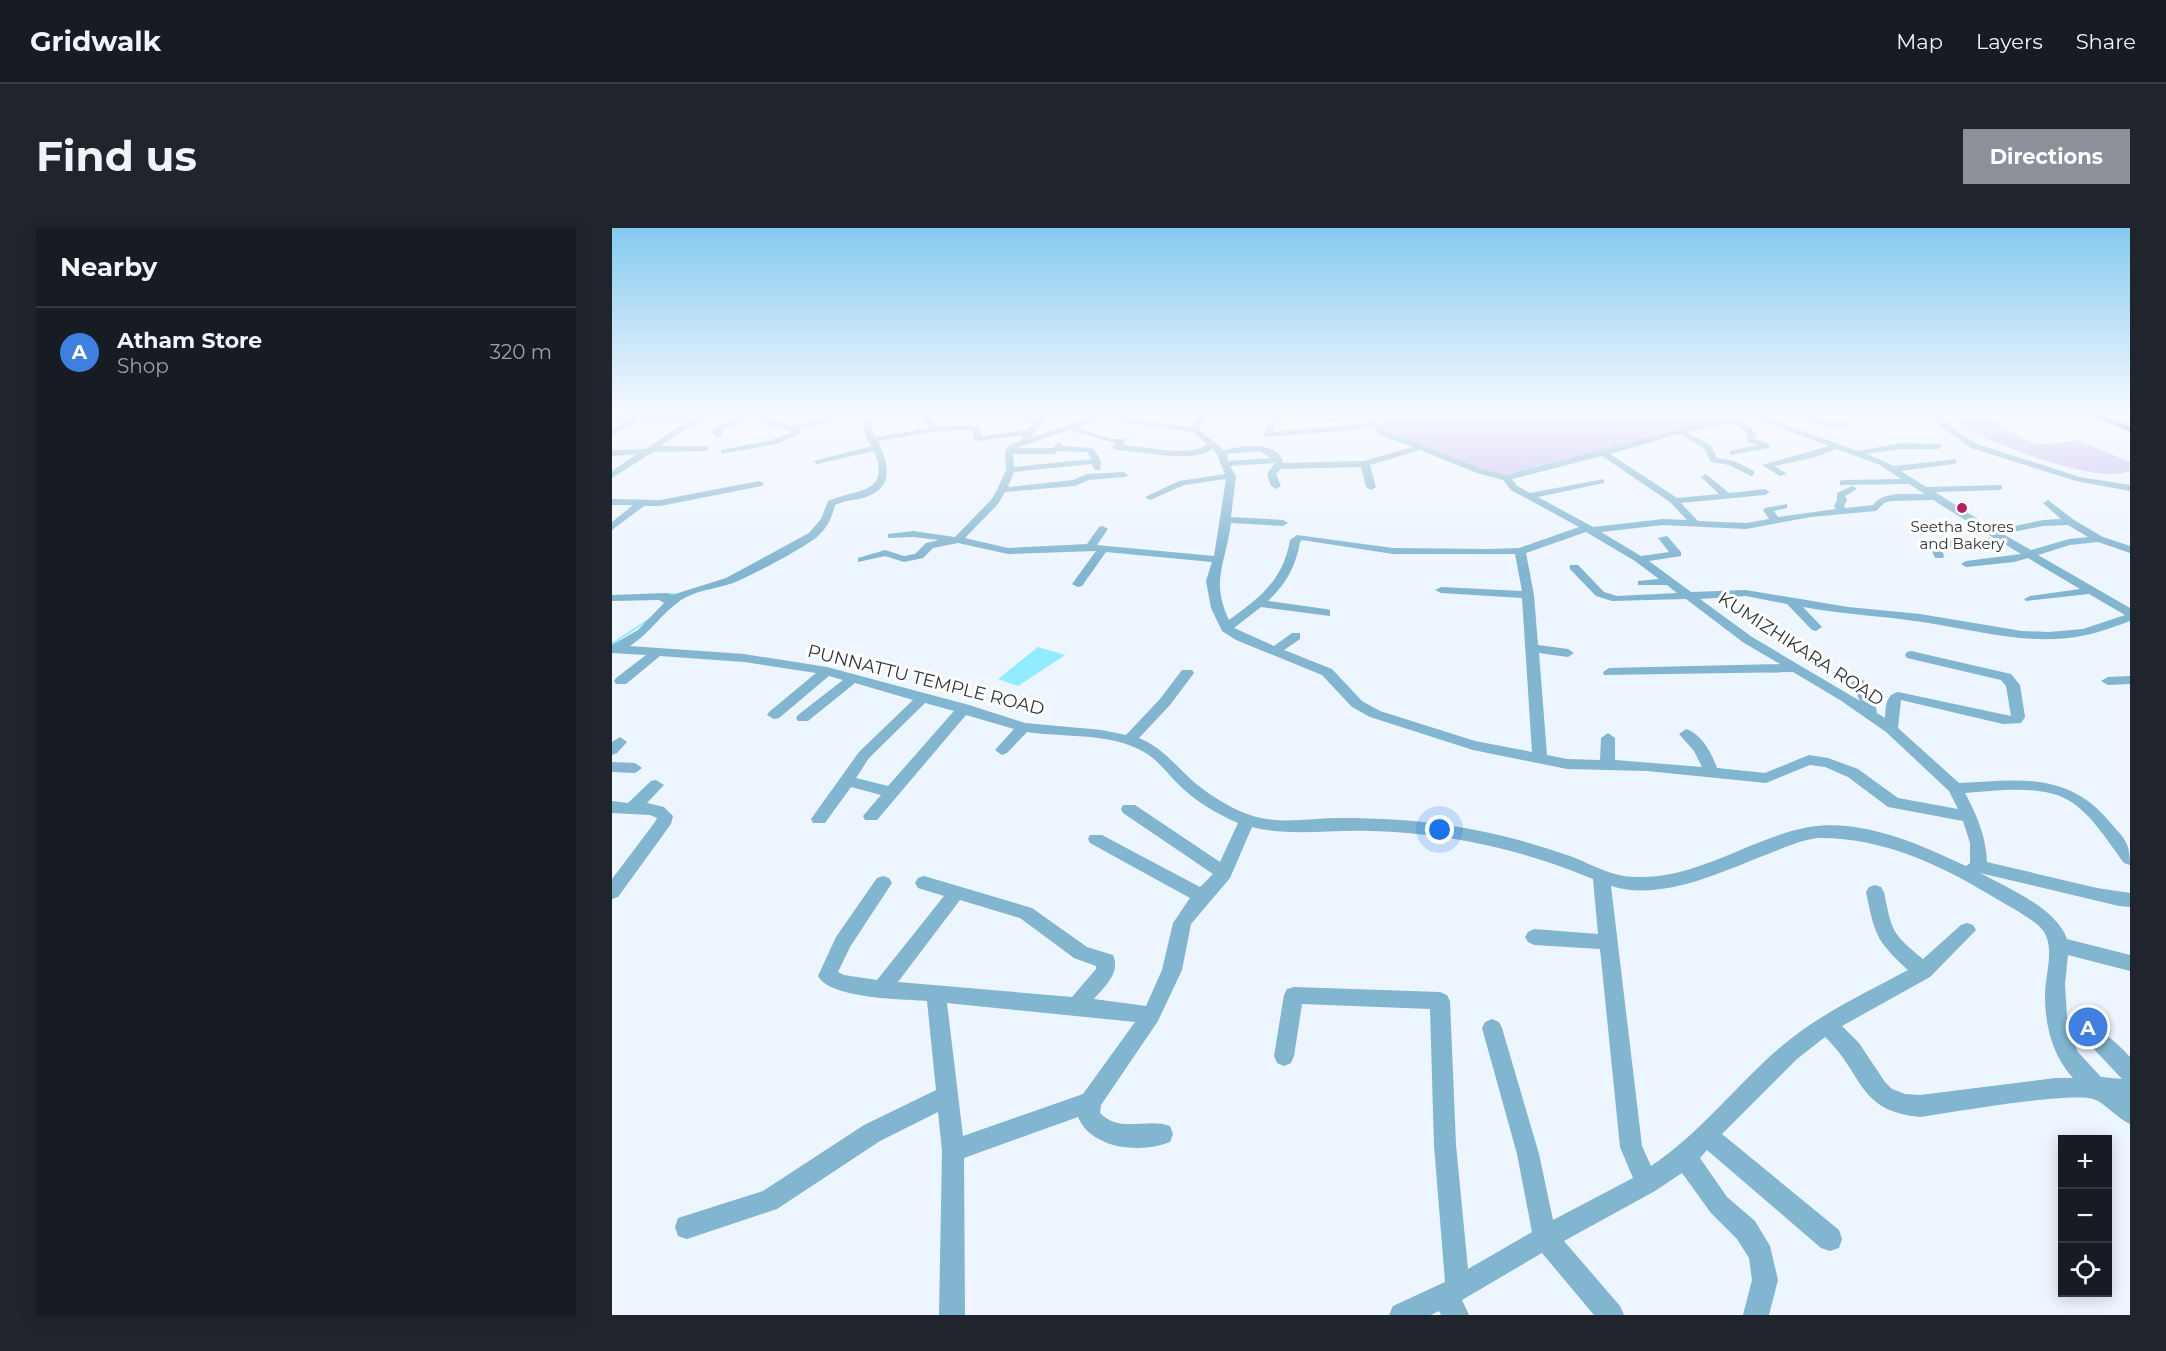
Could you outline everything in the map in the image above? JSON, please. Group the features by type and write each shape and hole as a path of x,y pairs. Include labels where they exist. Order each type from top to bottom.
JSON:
{"street":[{"path":"612,475 626,466"},
{"path":"612,598 668,596 671,600 688,592 730,580 813,535 826,520 831,503 872,491 884,471 884,466"},
{"path":"862,561 885,553 904,559 919,556 930,545 958,540 995,502 1002,490 1010,466"},
{"path":"1010,470 1036,466"},
{"path":"1096,477 1100,466"},
{"path":"1150,497 1222,466"},
{"path":"1226,466 1226,520 1220,561 1213,573 1212,581 1217,608 1226,628 1327,672 1357,704 1388,720 1473,745 1567,764 1647,766 1766,778 1809,760 1828,763 1853,774 1894,803 1970,817"},
{"path":"1276,486 1271,474 1277,466"},
{"path":"1365,466 1371,487"},
{"name":"KUMIZHIKARA ROAD","path":"1470,466 1506,478 1514,488 1589,529 1639,560 1748,640 1845,697 1891,729 1955,788 1970,817 1978,843 1973,870"},
{"path":"1506,478 1554,466"},
{"path":"1622,466 1675,501 1696,524"},
{"path":"1738,466 1751,473"},
{"path":"1767,466 1783,474"},
{"path":"1885,466 2030,555 2094,590 2129,616"},
{"path":"1892,469 1917,466"},
{"path":"2037,466 2079,479 2130,488"},
{"path":"1002,490 1075,483 1083,478 1124,475"},
{"path":"1706,477 1727,496"},
{"path":"1530,496 1601,481"},
{"path":"1844,511 1839,506 1842,500 1840,495 1847,486 1912,481"},
{"path":"612,502 660,503 759,484"},
{"path":"1226,628 1260,603 1282,579 1292,559 1295,540 1301,537 1392,551 1465,553 1520,551 1589,529 1663,522 1728,526 1777,522 1799,516 1876,508 1881,501 1890,498 1999,487"},
{"path":"1675,501 1765,492"},
{"path":"2048,503 2070,522 2099,539 2130,550"},
{"path":"612,527 640,504"},
{"path":"1777,522 1768,510 1784,506"},
{"path":"1226,520 1283,523"},
{"path":"1994,533 2043,524 2070,522"},
{"path":"1090,547 1103,529"},
{"path":"892,536 926,535 1008,551 1090,547 1220,561"},
{"path":"1639,560 1677,554 1663,538"},
{"path":"1966,564 2014,559 2070,542 2099,539"},
{"path":"1939,556 1936,549 1947,544 2006,540"},
{"path":"1078,584 1103,548"},
{"path":"1520,551 1528,595 1540,759"},
{"path":"1575,567 1594,590 1608,597 1624,599 1746,593 1848,611 1920,618 2022,635 2049,636 2085,632 2129,616"},
{"path":"1642,583 1669,582"},
{"path":"1441,590 1528,595"},
{"path":"2030,599 2094,590"},
{"name":"PUNNATTU TEMPLE ROAD","path":"615,649 642,633 671,600"},
{"path":"1791,601 1816,627"},
{"path":"1260,603 1326,613"},
{"path":"1275,651 1296,636"},
{"path":"1532,648 1568,653"},
{"name":"PUNNATTU TEMPLE ROAD","path":"615,649 744,658 827,671 851,680 964,708 1024,727 1107,735 1129,740 1149,748 1167,762 1184,781 1231,815 1247,820 1269,825 1338,824 1424,827 1472,835 1538,851 1631,884 1648,885 1722,865 1816,832 1837,832 1877,838 1973,870"},
{"path":"621,681 659,651"},
{"path":"1891,729 1894,700 1898,696 2003,720 2016,720 2018,717 2013,685 2006,677 1911,655"},
{"path":"1609,672 1793,668"},
{"path":"774,715 827,671"},
{"path":"1129,740 1165,702 1187,673"},
{"path":"804,718 851,680"},
{"path":"2108,681 2130,680"},
{"path":"1858,683 1868,703 1869,714"},
{"path":"819,819 864,755 923,698"},
{"path":"871,816 964,708"},
{"path":"1002,750 1024,727"},
{"path":"1686,734 1698,744 1707,759 1712,774"},
{"path":"1608,738 1606,756 1609,765"},
{"path":"612,768 635,768"},
{"path":"847,781 891,792"},
{"path":"632,809 656,784"},
{"path":"1955,788 2011,786 2051,790 2073,796 2091,810 2130,860"},
{"path":"612,807 653,809 665,816 663,824 612,892"},
{"path":"1129,809 1224,873"},
{"path":"1162,1134 1112,1134 1097,1127 1089,1117 1090,1102 1151,1015 1172,970 1182,923 1224,873 1247,820"},
{"path":"1096,839 1203,897"},
{"path":"1973,870 2041,881 2114,899 2130,900"},
{"path":"1973,870 2039,916 2055,931 2059,945 2054,986 2064,1047 2074,1065 2130,1113"},
{"path":"1601,875 1631,1146 1647,1183"},
{"path":"883,883 843,942 828,973 828,976 841,983 936,995 1076,1006 1151,1015"},
{"path":"924,883 955,894 1026,913 1081,953 1106,961 1105,972 1076,1006"},
{"path":"1875,892 1883,931 1895,947 1923,971"},
{"path":"881,989 955,894"},
{"path":"1402,1315 1453,1300 1545,1238 1647,1183 1685,1157 1790,1052 1826,1023 1923,971 1967,930"},
{"path":"1534,937 1608,942"},
{"path":"2059,945 2130,963"},
{"path":"936,995 953,1150 952,1315"},
{"path":"1284,1056 1294,995 1440,1001 1443,1114 1453,1300"},
{"path":"1826,1023 1852,1049 1872,1086 1886,1099 1904,1106 1920,1106 2055,1088 2130,1089"},
{"path":"2059,1024 2078,1029 2100,1039 2130,1072"},
{"path":"1492,1028 1528,1154 1545,1238 1611,1315"},
{"path":"687,1227 769,1201 872,1133 947,1096"},
{"path":"953,1150 1090,1102"},
{"path":"1706,1135 1830,1239"},
{"path":"1685,1157 1719,1205 1746,1230 1761,1255 1765,1280 1756,1315"}],"shaded area":[{"path":"1473,466 1541,466 1506,475"},
{"path":"2064,466 2130,466 2130,471 2116,474"}],"water":[{"path":"1038,647 1065,655 1018,686 998,679"}],"waterway":[{"path":"665,594 674,594 670,598"},
{"path":"612,644 651,618"}],"place":[{"name":"Seetha Stores and Bakery","path":"1962,508"},
{"name":"Atham Store","path":"2088,1027"}]}
